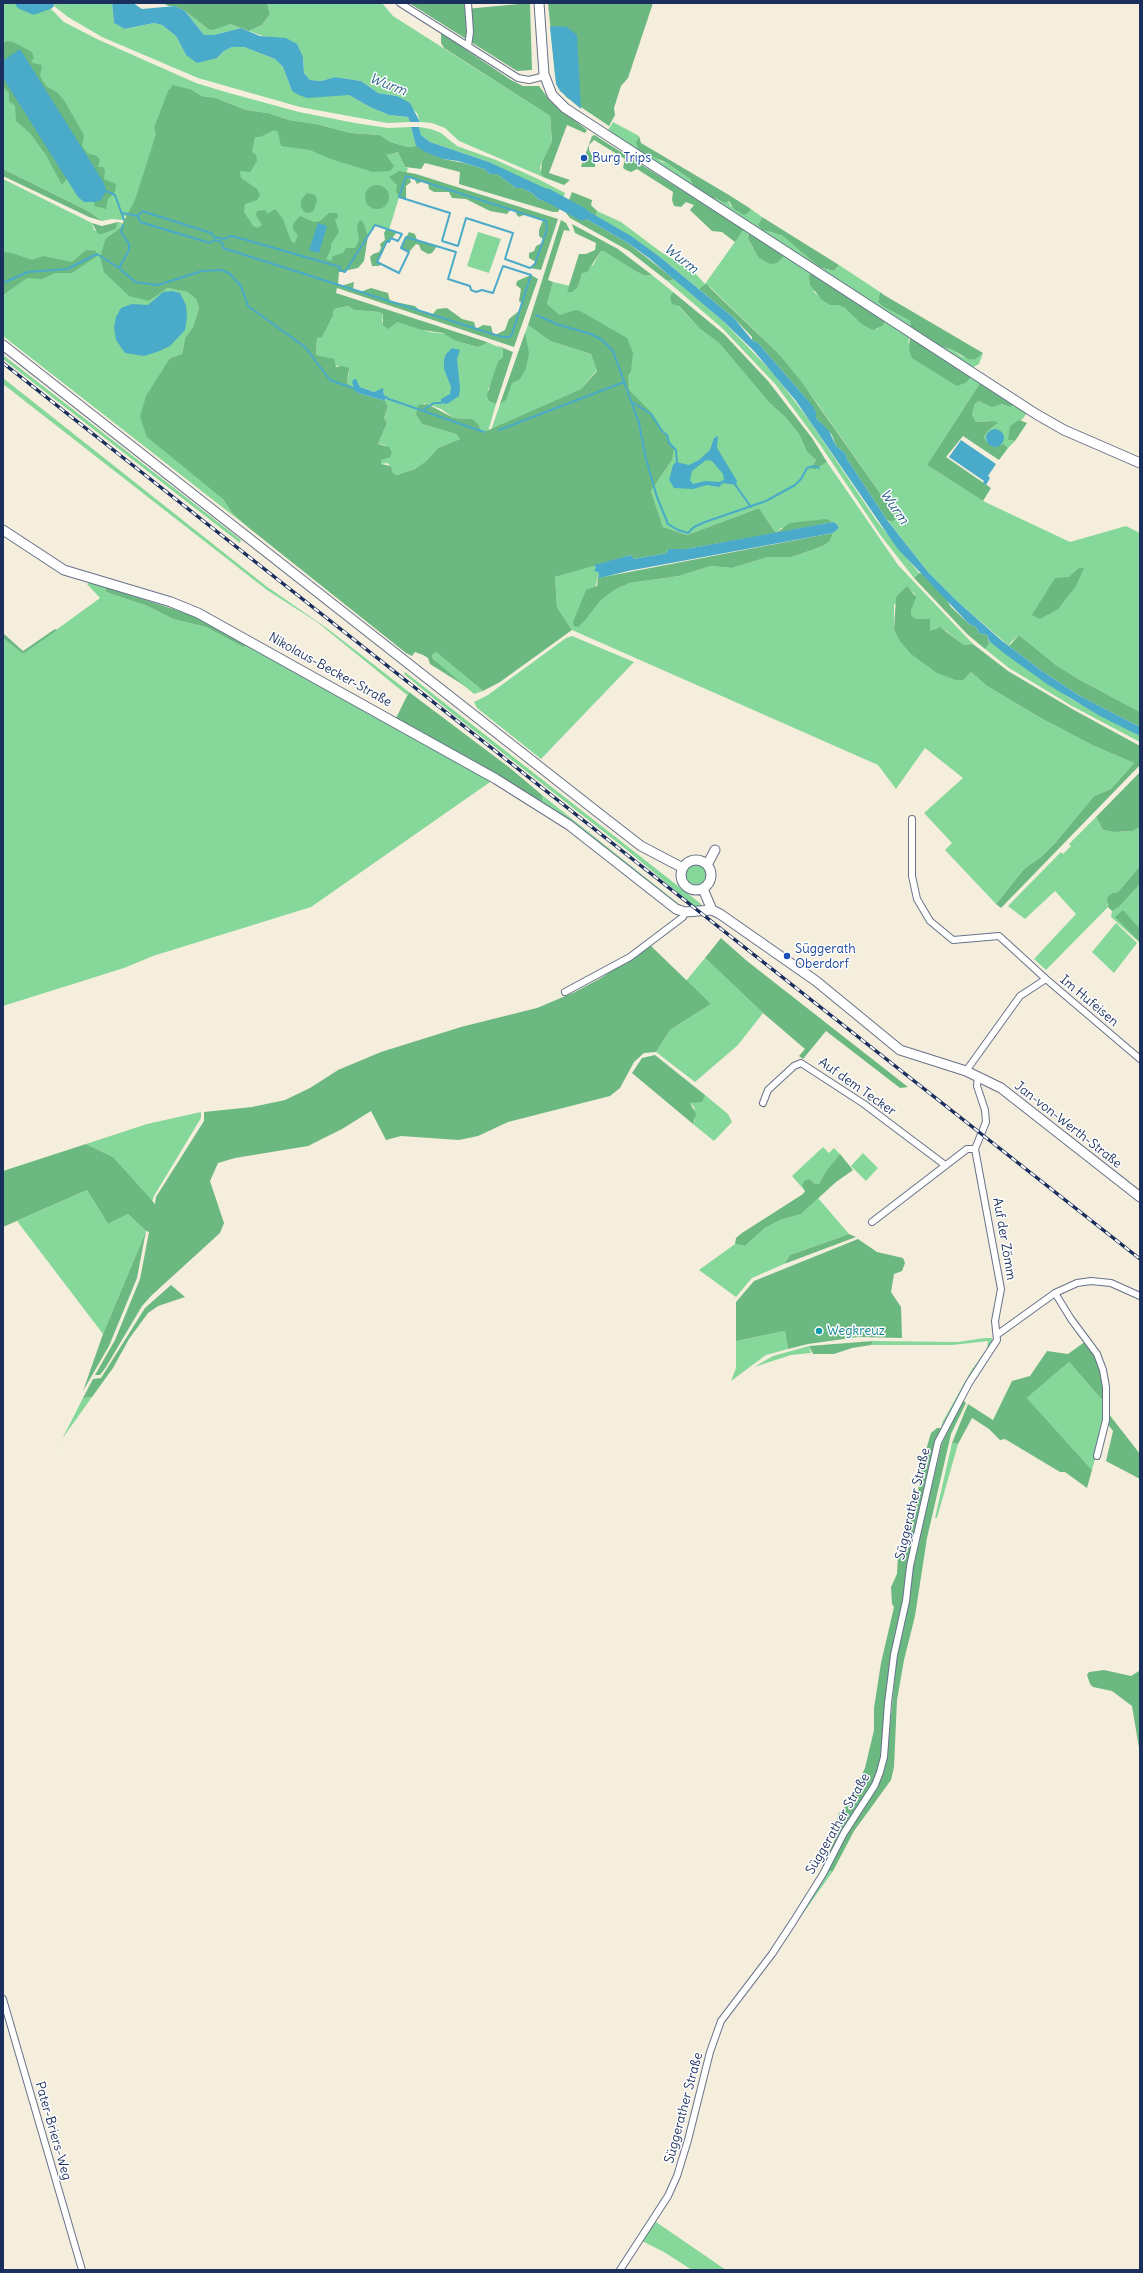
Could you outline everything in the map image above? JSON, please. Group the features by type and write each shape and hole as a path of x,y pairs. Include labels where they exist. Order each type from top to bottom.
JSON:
{"main road":[{"path":"539,3 545,76 552,95 565,108 840,288 1064,430 1139,462"},
{"path":"3,345 640,846 683,868"},
{"name":"Nikolaus-Becker-Straße","path":"3,530 64,570 171,602 223,626 502,782 569,825 676,909 685,912"},
{"path":"707,865 696,860 687,863 683,868 682,879 686,886 694,890 703,889 708,884 711,877 707,865 715,850"},
{"path":"685,912 709,910 703,889"},
{"name":"Jan-von-Werth-Straße","path":"709,910 816,981 900,1050 966,1071 1001,1088 1140,1197"}],"street":[{"path":"400,3 518,78 529,80 545,76"},
{"path":"468,3 470,32 468,46"},
{"path":"912,819 912,876 917,899 930,921 953,940 999,936 1046,979"},
{"path":"565,992 630,957 683,917 685,912"},
{"name":"Im Hufeisen","path":"966,1071 1020,996 1046,979 1140,1059"},
{"name":"Auf dem Tecker","path":"763,1103 768,1090 794,1066 802,1063 864,1104 945,1164"},
{"path":"872,1222 885,1214 907,1193 945,1164 967,1149 975,1149 986,1122 985,1110 977,1086 978,1076"},
{"name":"Auf der Zömm","path":"975,1149 1001,1289 995,1321 998,1334"},
{"path":"998,1334 1055,1292 1077,1282 1091,1281 1111,1283 1140,1296"},
{"path":"1055,1292 1071,1319 1097,1354 1103,1370 1106,1387 1106,1420 1098,1456"},
{"name":"Süggerather Straße","path":"620,2270 666,2199 677,2176 688,2140 710,2052 722,2021 772,1954 823,1874 844,1833 875,1785 884,1757 888,1703 894,1655 906,1601 910,1566 938,1442 969,1383 994,1347 998,1334"},
{"name":"Pater-Briers-Weg","path":"3,1999 82,2270"}],"green space":[{"path":"3,3 15,3 29,12 49,7 64,22 99,40 196,83 299,112 388,128 411,127 416,146 408,147 390,142 380,135 351,133 316,124 289,120 268,113 246,110 216,98 202,96 192,90 169,88 388,154 398,152 405,167 408,168 389,230 375,225 345,272 125,216 123,220 112,219 102,221 88,211 3,169"},
{"path":"56,3 112,3 114,23 126,29 154,23 162,25 176,36 186,55 217,58 224,51 232,47 244,47 275,59 283,67 292,91 349,95 370,107 389,115 408,117 410,122 387,123 300,107 198,78 102,37 68,17 54,6"},
{"path":"162,3 267,3 270,14 262,25 249,31 230,24 213,30 208,29 185,11 175,6 169,6"},
{"path":"267,3 382,3 393,16 550,116 552,141 540,168 543,177 459,141 445,128 432,123 420,122 417,113 397,96 378,93 361,81 335,77 321,81 310,80 304,73 303,57 286,38 269,38 249,31 262,25 270,14"},
{"path":"409,3 464,3 465,9 530,3 532,70 517,71"},
{"path":"548,3 653,3 628,78 621,86 614,108 615,115 609,126 566,97 559,86 555,74"},
{"path":"185,11 208,29 230,24 241,28 214,35 204,35"},
{"path":"441,33 511,80 523,86 539,86 551,102 587,130 585,133 567,125 549,173 570,180 564,185 543,177 541,173 542,162 552,141 550,116 444,48 441,43"},
{"path":"6,41 13,42 32,52 34,59 31,60 33,63 42,65 40,76 46,86 58,93 65,102 84,135 82,146 87,153 97,156 100,160 98,167 103,167 105,170 104,179 116,184 115,192 108,199 106,209 94,206 95,197 69,175 62,185 46,155 30,133 16,121 15,106 9,101 9,93 3,87 3,44"},
{"path":"173,85 192,90 202,96 216,98 246,110 268,113 289,120 316,124 351,133 380,135 390,142 408,147 416,146 443,159 484,169 490,174 497,174 516,188 521,188 532,193 538,199 561,206 558,212 553,212 459,184 460,172 425,163 421,169 405,167 398,152 386,155 394,166 392,169 389,171 373,172 331,159 310,150 281,146 278,132 274,130 260,137 255,137 252,152 256,155 257,161 250,172 240,171 241,178 257,189 260,195 257,200 245,204 244,212 253,226 258,228 262,225 256,215 257,211 265,210 268,214 273,210 276,210 283,219 291,241 295,243 298,235 293,230 293,224 300,216 314,222 320,221 329,213 337,213 338,217 335,220 339,232 331,244 331,249 326,259 331,261 333,256 343,253 346,248 355,248 359,240 357,226 360,220 363,222 368,236 364,261 358,268 339,272 338,285 341,286 354,282 353,290 360,292 371,288 388,293 390,301 415,306 420,311 432,315 437,309 447,308 462,319 474,322 476,329 483,325 491,326 493,334 495,335 505,330 509,319 520,310 522,303 519,301 521,289 516,285 517,281 531,275 538,279 514,347 337,288 336,293 487,342 478,347 456,341 443,333 422,330 398,322 388,329 383,325 383,314 379,312 354,310 348,306 334,309 333,316 322,337 317,338 316,355 334,359 336,367 342,366 349,368 347,383 358,393 385,401 388,406 384,418 387,423 378,444 389,447 392,453 389,458 381,460 381,464 391,466 393,473 397,475 415,469 426,461 438,448 460,439 456,434 422,424 416,415 418,405 427,404 454,418 472,419 478,424 482,433 581,389 597,371 591,354 550,341 528,325 561,220 566,223 570,231 564,230 548,280 553,282 547,304 560,315 575,310 580,311 627,338 633,353 631,371 628,376 629,390 651,412 674,448 672,460 651,491 663,527 687,535 759,508 776,533 686,549 668,549 667,553 634,559 631,555 555,577 557,607 572,630 500,682 483,691 436,652 432,655 433,659 465,686 430,664 428,658 423,655 415,652 412,656 406,653 249,528 232,513 223,499 147,437 140,417 146,396 170,358 182,354 185,338 193,327 199,308 196,299 187,292 168,288 149,301 129,296 104,272 100,257 106,238 120,228 135,200 156,134 154,128 168,91"},
{"path":"613,122 639,136 636,142 662,162 667,163 690,179 695,190 608,130"},
{"path":"419,127 431,129 441,133 457,146 496,160 538,179 565,193 563,199 489,162 430,142 421,135"},
{"path":"595,135 744,229 735,242 722,232 712,231 690,210 694,205 686,202 681,207 674,206 672,200 673,192 637,169 631,172 626,170 623,168 625,159 594,140 589,145 589,150 595,161 595,167 581,167 592,136"},
{"path":"639,136 641,143 751,209 749,212 744,215 734,209 729,201 725,203 715,198 713,200 695,190 690,179 667,163 638,150 636,142"},
{"path":"3,169 88,211 102,221 89,217 3,176"},
{"path":"399,171 416,174 558,219 541,270 530,268 536,262 529,258 529,253 534,251 536,246 542,243 543,239 539,236 539,230 543,220 526,214 519,217 516,214 517,211 511,209 507,214 490,211 466,199 452,198 449,192 434,192 429,189 428,183 423,181 417,184 414,178 409,177 411,182 406,186 406,199 399,197 396,191 397,185 389,177"},
{"path":"3,179 92,223 94,230 103,234 116,229 118,222 122,223 120,228 106,238 149,301 168,288 187,292 196,299 199,308 193,327 185,338 182,354 170,358 166,365 223,499 232,513 249,528 3,336"},
{"path":"377,185 385,189 389,197 385,205 377,209 369,205 365,197 369,189"},
{"path":"572,192 592,200 591,205 597,211 596,216 569,200"},
{"path":"307,193 315,195 317,200 314,210 310,213 304,212 301,206 301,200"},
{"path":"715,198 725,203 728,201 731,206 749,212 751,209 762,217 759,222 769,232 782,234 819,267 834,271 839,265 880,292 878,302 882,306 910,321 911,330 713,200"},
{"path":"567,208 628,243 674,279 669,281 666,280 629,251 570,218 566,213"},
{"path":"597,211 621,222 661,252 695,273 705,284 744,229 749,233 748,239 753,248 785,255 812,272 814,292 830,305 838,305 845,308 877,329 886,321 910,336 908,342 967,382 971,377 980,383 927,465 983,501 1070,542 1126,526 1140,533 1140,712 1080,680 1056,665 1019,635 1010,643 1009,646 957,601 928,572 888,521 892,522 894,516 892,510 817,403 780,355 710,287 699,289 660,257 596,216"},
{"path":"762,217 839,265 834,271 819,267 782,235 763,230 758,225"},
{"path":"118,222 116,229 103,234 98,234 92,223 102,226"},
{"path":"572,224 618,249 652,275 645,276 604,251 601,251 587,272 582,273 578,287 572,292 567,292 579,254 586,254 595,250 596,243 575,233"},
{"path":"386,229 397,232 389,242 386,242 377,262 381,264 379,266 372,266 370,257 379,252 381,248 380,244 385,240 384,233"},
{"path":"409,232 415,234 417,240 437,246 432,253 428,254 421,250 419,245 416,244 409,252 401,248"},
{"path":"478,232 501,239 489,273 467,266"},
{"path":"749,233 785,255 777,263 770,264 759,258 748,239"},
{"path":"86,250 96,251 97,256 72,273 55,273 42,279 27,278 3,295 3,252 12,253 32,260 43,256 72,262"},
{"path":"604,250 645,276 652,275 673,292 670,297 700,329 719,343 799,434 807,452 816,460 811,469 827,462 898,565 973,644 964,645 945,630 936,628 930,632 927,619 916,619 911,615 915,594 910,590 894,605 894,630 899,640 971,672 987,686 1039,717 1092,745 1134,763 1111,789 1094,796 1055,843 1041,857 1024,869 996,904 945,850 952,843 924,813 963,778 925,748 896,789 878,765 572,630 557,607 555,577 594,565 599,573 587,618 601,600 616,589 630,583 679,576 711,566 732,568 768,557 792,557 823,546 830,541 833,533 839,528 837,524 831,521 781,528 776,533 759,508 687,535 663,527 651,491 672,460 566,320 547,304 553,282 570,286 567,292 578,287 582,272 593,265 601,251"},
{"path":"812,272 886,321 882,326 873,330 863,325 845,308 838,305 830,305 822,300 810,285 809,276"},
{"path":"674,279 723,321 774,374 809,420 876,520 919,573 914,578 881,536 821,446 776,385 722,328 666,280 669,281"},
{"path":"706,284 780,355 803,384 892,510 895,519 892,522 887,520 847,459 845,453 836,446 832,435 816,418 816,412 805,397 758,343 752,340 752,337 734,318 699,289"},
{"path":"673,292 724,334 768,381 812,438 827,462 815,469 811,469 816,460 807,452 799,434 785,417 770,403 719,343 700,329 679,306 672,304 670,297"},
{"path":"880,292 983,353 974,360 968,359 951,349 941,347 911,330 910,321 882,306 878,302"},
{"path":"348,306 354,310 379,312 383,314 382,322 392,326 398,322 402,322 429,332 447,334 456,341 478,347 487,342 503,349 503,357 498,361 493,381 488,389 489,400 496,404 488,432 482,433 476,422 469,419 454,418 441,409 424,403 416,415 422,424 456,434 460,439 438,448 426,461 415,469 397,475 393,473 391,466 387,463 381,464 380,460 389,458 385,445 378,444 387,423 384,418 388,406 385,401 387,397 384,395 383,389 374,392 360,387 357,381 355,391 347,383 349,372 316,355 317,338 322,336 333,316 334,309"},
{"path":"528,325 550,341 591,354 597,370 581,389 491,430"},
{"path":"525,333 529,353 526,368 520,379 512,383 506,400 500,404"},
{"path":"910,336 971,377 967,382 957,386 912,358 909,350"},
{"path":"496,345 513,352 496,404 489,401 487,395 498,361 503,357 503,349"},
{"path":"940,347 951,349 961,356 973,360 983,353 979,364 972,368"},
{"path":"3,355 241,540 240,543 3,359"},
{"path":"3,378 266,586 328,629 409,692 407,695 317,622 267,590 3,384"},
{"path":"980,383 1015,405 1010,407 1002,404 992,407 979,401 975,404 972,415 976,422 994,421 998,423 988,431 984,437 986,441 994,447 1004,444 1008,448 999,460 963,436 946,457 991,488 983,501 927,465"},
{"path":"979,401 995,406 1002,404 1010,407 1015,405 1027,413 1021,421 1019,420 1008,440 1015,441 1008,448 1004,444 994,447 986,441 984,437 988,431 997,424 994,421 976,422 972,415 975,404"},
{"path":"1019,420 1027,423 1015,441 1008,440 1010,426"},
{"path":"826,519 833,522 776,533 790,523"},
{"path":"833,533 830,541 823,546 792,557 768,557 732,568 711,566 679,576 630,583 616,589 601,600 578,627 574,626 573,622 586,590 597,586 598,578"},
{"path":"1079,568 1084,568 1076,586 1058,609 1040,619 1032,615 1055,578 1069,577"},
{"path":"919,573 923,574 945,597 951,607 969,624 976,627 979,633 987,635 989,643 985,649 967,634 914,578"},
{"path":"90,582 114,590 105,588 106,592 147,606 173,619 206,627 243,647 249,645 493,780 311,907 153,956 124,968 3,1006 3,638 23,654 100,598 87,584"},
{"path":"907,586 916,597 911,615 916,619 930,619 930,631 940,627 964,645 973,644 1008,671 1074,710 1140,746 1140,765 1001,908 996,904 1024,869 1041,857 1055,843 1094,796 1111,789 1134,763 1092,745 1039,717 987,686 971,672 963,680 956,680 937,673 911,654 899,640 894,630 896,597"},
{"path":"105,587 189,614 217,626 249,645 243,647 206,627 173,619 147,606 106,592"},
{"path":"55,629 57,630 23,654 3,638 3,633 23,651"},
{"path":"1019,635 1056,665 1080,680 1140,712 1140,727 1080,696 1042,671 1009,646"},
{"path":"572,636 634,662 541,759 477,708 474,702 488,695 566,638"},
{"path":"989,641 1071,699 1140,736 1140,742 1072,706 1009,668 985,649"},
{"path":"436,652 483,691 474,694 439,665 433,659 432,655"},
{"path":"405,672 701,904 702,907 696,908 627,850 454,715 404,674"},
{"path":"409,692 510,768 542,795 542,804 396,718"},
{"path":"1140,772 1140,827 1133,831 1114,832 1103,830 1096,817"},
{"path":"542,795 684,908 681,908 542,804"},
{"path":"1096,817 1103,830 1114,832 1133,831 1140,827 1140,866 1118,892 1112,893 1107,904 1108,907 1046,970 1034,959 1076,914 1055,891 1025,919 1008,906 1061,852 1063,854 1071,846 1069,844"},
{"path":"696,865 703,868 706,875 703,882 696,885 689,882 686,875 689,868"},
{"path":"1140,866 1140,884 1119,907 1112,911 1108,907 1107,898 1112,893 1118,892"},
{"path":"1140,884 1140,943 1111,917 1112,911 1119,907"},
{"path":"1123,910 1140,929 1140,942 1115,917"},
{"path":"1116,923 1137,943 1114,973 1092,952"},
{"path":"721,938 747,961 908,1087 900,1088 826,1031 803,1059 799,1056 805,1049 763,1013 705,958"},
{"path":"650,945 711,1004 670,1030 656,1052 644,1053 634,1062 620,1088 610,1096 508,1122 478,1136 459,1140 401,1136 386,1140 371,1111 342,1129 308,1146 235,1158 218,1163 210,1181 224,1223 220,1233 142,1306 106,1367 100,1375 95,1375 115,1340 140,1279 149,1232 128,1214 108,1224 87,1190 3,1227 3,1171 86,1144 113,1157 155,1204 156,1197 204,1121 204,1112 252,1107 285,1100 310,1088 338,1070 381,1052 461,1027 537,1008 575,992 601,978"},
{"path":"705,958 763,1013 738,1045 695,1082 656,1052 670,1030 711,1004 686,981"},
{"path":"655,1055 705,1095 702,1102 690,1103 696,1114 693,1124 632,1073 642,1058"},
{"path":"705,1095 728,1114 732,1122 714,1141 693,1124 695,1120 694,1107 690,1103"},
{"path":"201,1112 201,1118 154,1196 152,1202 113,1157 86,1144 147,1124"},
{"path":"823,1147 829,1153 834,1148 840,1154 826,1171 819,1184 815,1184 810,1179 805,1180 805,1191 792,1176"},
{"path":"863,1153 878,1168 866,1181 851,1166"},
{"path":"840,1154 853,1170 836,1182 801,1214 780,1220 765,1228 745,1246 735,1244 736,1238 742,1233 803,1194 805,1191 802,1185 805,1180 810,1179 815,1184 819,1184 826,1171"},
{"path":"87,1190 108,1224 128,1214 146,1231 103,1334 17,1221"},
{"path":"818,1198 849,1234 790,1255 784,1264 752,1278 736,1297 699,1270 735,1244 745,1246 765,1228 780,1220 801,1214"},
{"path":"146,1231 137,1278 109,1346 83,1391 103,1334"},
{"path":"849,1234 856,1237 784,1264 790,1255"},
{"path":"858,1239 877,1252 903,1258 905,1263 902,1271 894,1274 891,1292 901,1307 902,1338 858,1337 808,1344 788,1349 785,1331 736,1341 736,1302 754,1281"},
{"path":"171,1285 185,1297 158,1306 148,1313 129,1339 113,1368 92,1397 83,1398 93,1379 101,1378 145,1308"},
{"path":"785,1331 788,1349 766,1355 731,1381 736,1368 736,1341"},
{"path":"992,1338 993,1343 943,1428 941,1428 943,1421 971,1371 987,1349 988,1341 952,1345 871,1345 873,1341 958,1342"},
{"path":"873,1341 871,1345 852,1348 834,1354 813,1354 809,1346"},
{"path":"1086,1341 1097,1358 1103,1381 1104,1402 1069,1362 1027,1398 1092,1470 1087,1488 1065,1472 1060,1472 1005,1439 1000,1440 989,1429 972,1418 958,1444 952,1443 968,1404 993,1420 1012,1381 1030,1376 1047,1351 1068,1354"},
{"path":"809,1346 811,1353 791,1355 754,1367 773,1356"},
{"path":"1069,1362 1104,1402 1101,1437 1092,1470 1027,1398"},
{"path":"92,1397 62,1438 83,1398"},
{"path":"963,1400 966,1403 951,1434 927,1538 915,1616 904,1660 897,1700 894,1767 891,1780 854,1831 833,1871 827,1871 846,1836 877,1786 887,1757 897,1655 916,1551 942,1443"},
{"path":"1108,1413 1140,1454 1140,1479 1106,1461 1113,1431 1106,1422"},
{"path":"937,1428 943,1428 908,1568 882,1758 875,1780 825,1868 823,1866 841,1826 837,1820 838,1814 849,1803 865,1768 874,1730 874,1708 881,1663 894,1607 892,1604 891,1587 897,1574 898,1555 904,1551 907,1544 911,1520 917,1500 921,1467 931,1433"},
{"path":"952,1443 958,1444 937,1518 935,1518"},
{"path":"1140,1651 1140,1754 1132,1706 1112,1691 1093,1687 1090,1684 1087,1675 1089,1672 1104,1670 1131,1676 1139,1671"},
{"path":"827,1871 833,1871 797,1922 796,1921"},
{"path":"656,2222 726,2270 692,2270 664,2252 642,2241"}],"water":[{"path":"15,3 33,5 46,3 49,7 38,11 29,12"},
{"path":"112,3 133,3 142,9 175,6 185,11 204,35 214,35 241,28 260,36 286,38 297,44 303,57 304,73 310,80 321,81 335,77 361,81 378,93 397,96 410,103 420,122 410,122 408,117 389,115 370,107 349,95 307,98 299,95 292,91 283,67 275,59 244,47 232,47 224,51 217,58 197,63 186,55 176,36 162,25 154,23 125,29 114,23"},
{"path":"550,27 567,27 577,35 581,109 560,91 556,84"},
{"path":"20,49 104,183 106,191 101,200 95,202 84,202 78,197 3,78 3,61"},
{"path":"411,127 419,127 421,135 430,142 489,162 549,190 563,199 561,206 538,199 532,193 521,188 516,188 497,174 490,174 484,169 458,161 443,159 425,152 416,146"},
{"path":"569,200 631,236 660,257 734,318 752,340 758,343 812,405 816,412 816,418 829,431 836,446 845,453 847,459 887,520 928,572 957,601 1001,640 1042,671 1080,696 1140,727 1140,736 1100,716 1047,684 989,641 987,635 979,633 976,627 969,624 897,548 796,401 754,351 723,321 650,259 628,243 567,208"},
{"path":"318,223 327,226 319,253 309,250"},
{"path":"172,291 180,293 186,305 187,318 185,330 170,346 157,352 144,356 125,353 116,340 114,327 116,317 121,308 132,304 148,305 163,292"},
{"path":"452,348 460,350 457,359 460,388 459,396 447,404 441,403 441,399 450,394 451,387 444,369 444,360 446,354"},
{"path":"356,379 360,387 374,392 383,388 384,395 388,397 385,398 385,401 358,393 355,391 352,382"},
{"path":"995,429 1001,432 1004,438 1001,444 995,447 989,444 986,438 989,432"},
{"path":"718,436 717,448 737,481 736,485 723,483 719,487 707,485 693,489 674,488 669,480 673,465 676,462 689,465 699,460 710,450 714,438","holes":["706,460 712,461 723,474 724,480 719,482 705,481 693,484 690,480 692,471"]},
{"path":"961,440 996,464 988,476 990,478 986,485 983,483 984,481 949,457"},
{"path":"833,522 837,524 839,528 833,533 628,571 598,578 599,573 594,570 596,568 594,565 631,555 634,559 667,553 668,549 686,549"}],"waterway":[{"name":"Wurm","path":"22,3 34,8 48,3"},
{"path":"406,176 546,221 547,229 535,264 530,268 505,259 513,233 466,218 458,246 442,241 450,213 399,197 406,176"},
{"path":"106,191 115,195 124,220"},
{"name":"Wurm","path":"547,195 582,214"},
{"path":"142,211 211,233 214,237 224,239 231,236 243,239 340,267 339,270 345,272 375,225 402,234 398,241 391,238 389,242 387,241 377,262 399,273 409,252 401,248 406,237 456,252 448,279 470,286 471,290 476,292 482,290 493,293 503,266 531,275 512,334 510,337 502,337 223,248 222,242 214,240 210,243 140,222 138,216 142,211"},
{"path":"122,213 138,216"},
{"path":"119,268 129,250 129,244 121,232 123,225"},
{"path":"3,283 28,272 67,269 97,254 119,268 135,282 158,285 202,271 221,270 229,273 241,286 248,306 305,347 330,380 356,389"},
{"path":"536,315 559,325 591,334 602,340 613,351 639,423 646,459 657,497 668,524 678,530 688,533 694,527 705,522 766,501 795,485 801,479 807,468 814,466 819,468"},
{"path":"499,430 624,382"},
{"path":"383,397 484,432"},
{"path":"632,402 651,414 662,431 667,435 669,443 676,450 677,464"},
{"path":"423,410 434,403 441,403"},
{"path":"734,483 751,507"}],"railway":[{"path":"3,363 1140,1259"}],"place":[{"name":"Burg Trips","path":"584,158"},
{"name":"Süggerath Oberdorf","path":"787,956"},
{"name":"Wegkreuz","path":"819,1331"}]}
